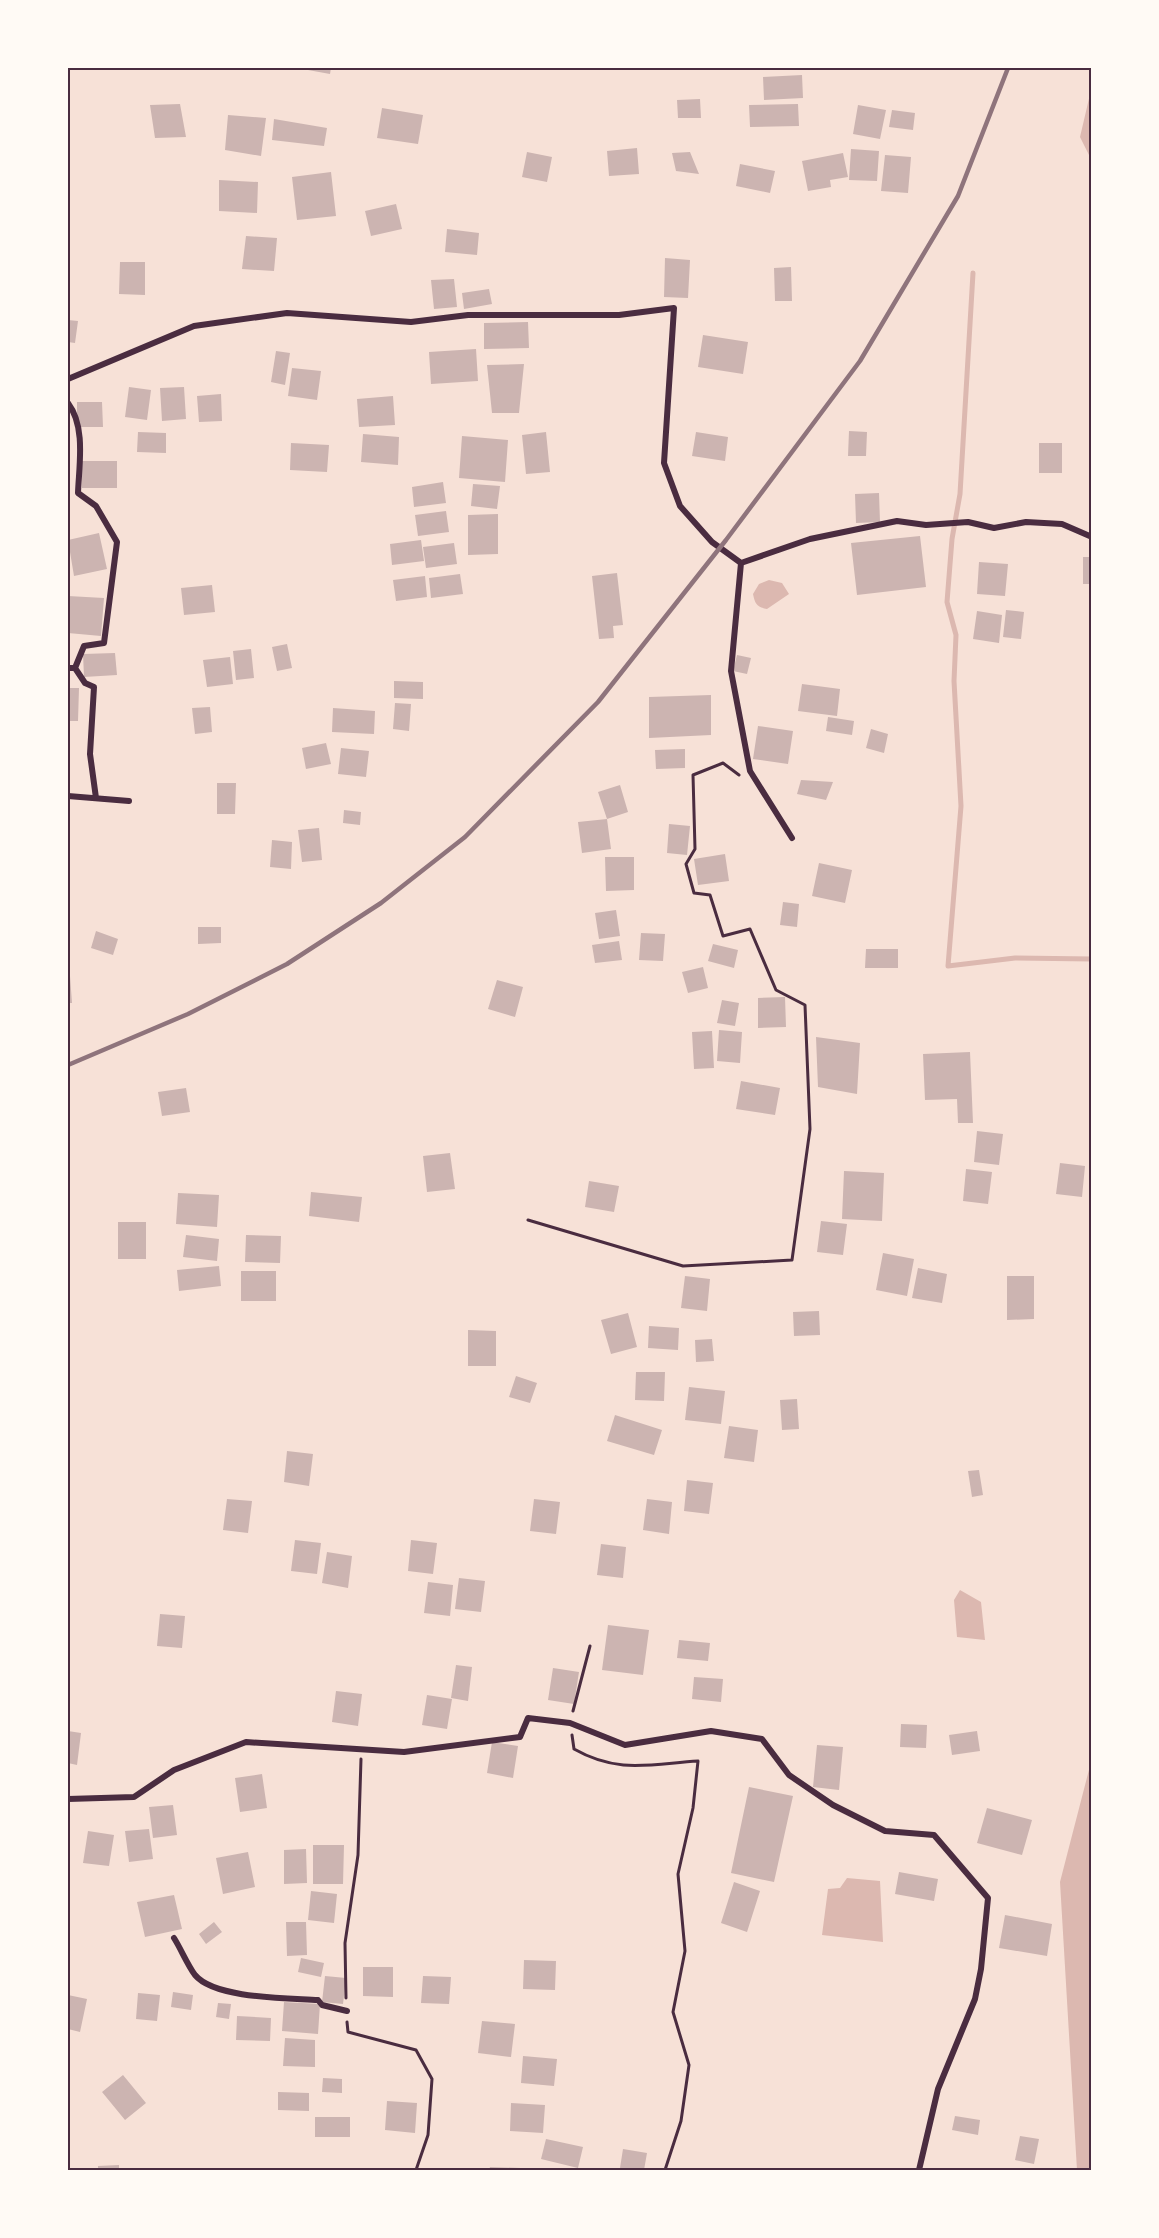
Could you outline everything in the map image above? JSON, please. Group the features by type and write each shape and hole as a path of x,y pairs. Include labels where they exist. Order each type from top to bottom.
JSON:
{"street":[{"path":"68,379 194,326 287,313 411,322 468,315 619,315 674,308 664,463 680,506 712,542 741,563"},
{"path":"68,403 73,410 80,438 78,493 96,506 117,542 104,643 84,646 75,668"},
{"path":"741,563 810,539 897,521 926,525 963,522 994,528 1026,522 1062,524 1092,537"},
{"path":"741,563 731,671 750,771 792,838"},
{"path":"68,668 75,668"},
{"path":"75,668 85,683 94,687 90,754 96,798"},
{"path":"68,796 129,801"},
{"path":"68,1798 134,1797 174,1770 246,1742 404,1752 520,1737 528,1718 570,1723 626,1745 711,1731 762,1740 789,1775 833,1805 885,1831 934,1835 988,1898 975,1999 938,2089 919,2170"},
{"path":"174,1938 196,1976 225,1991 254,1996 318,2000 322,2005 347,2011"}],"path":[{"path":"528,1220 683,1266 792,1260 810,1129 806,1005 776,990 750,929 723,936 710,895 694,893 686,864 695,849 693,775 723,763 764,794"},
{"path":"590,1646 570,1723 574,1749 592,1759 618,1767 698,1761 693,1808 678,1874 685,1951 674,2012 689,2065 681,2121 665,2170"},
{"path":"362,1749 358,1855 345,1943 348,2032 416,2050 432,2079 428,2136 416,2170"}],"shaded area":[{"path":"1092,90 1091,159 1080,137"},
{"path":"769,580 782,583 789,594 767,609 757,604 753,594 759,584"},
{"path":"960,1590 981,1602 985,1640 957,1637 954,1600"},
{"path":"1091,1762 1092,2170 1077,2170 1060,1882"},
{"path":"847,1878 880,1881 883,1942 822,1935 828,1889 840,1888"}],"building":[{"path":"309,68 331,68 330,74 308,70"},
{"path":"802,75 803,98 764,100 763,77"},
{"path":"700,99 701,118 678,118 677,100"},
{"path":"180,104 186,137 155,138 150,105"},
{"path":"798,104 799,126 750,127 749,105"},
{"path":"858,105 886,110 880,139 853,134"},
{"path":"382,108 423,115 418,144 377,138"},
{"path":"892,110 915,113 913,130 889,127"},
{"path":"228,115 266,118 261,156 225,150"},
{"path":"274,119 327,128 324,146 272,140"},
{"path":"637,148 639,174 609,176 607,151"},
{"path":"851,149 879,151 877,181 849,180"},
{"path":"527,152 552,157 547,182 522,177"},
{"path":"690,152 699,174 676,171 672,153"},
{"path":"843,153 848,177 830,180 831,187 808,191 802,161"},
{"path":"885,155 911,157 908,193 881,191"},
{"path":"740,164 775,171 770,193 736,186"},
{"path":"331,172 336,216 297,220 292,177"},
{"path":"219,180 258,182 257,213 219,211"},
{"path":"396,204 402,229 371,236 365,211"},
{"path":"447,229 479,233 477,255 445,252"},
{"path":"246,236 277,238 274,271 242,269"},
{"path":"665,258 690,260 688,298 664,297"},
{"path":"120,262 145,262 145,295 119,294"},
{"path":"791,267 792,301 775,301 774,268"},
{"path":"454,279 457,307 434,309 431,280"},
{"path":"489,289 492,304 464,309 462,293"},
{"path":"68,320 78,321 75,343 68,342"},
{"path":"528,322 529,348 484,349 484,323"},
{"path":"703,335 748,342 743,374 698,367"},
{"path":"476,349 478,381 431,384 429,352"},
{"path":"276,351 290,353 285,385 271,382"},
{"path":"524,364 519,413 492,413 487,365"},
{"path":"292,368 321,371 317,400 288,396"},
{"path":"129,387 151,390 147,420 125,417"},
{"path":"184,387 186,419 162,421 160,388"},
{"path":"221,394 222,421 199,422 197,396"},
{"path":"393,396 395,425 359,427 357,399"},
{"path":"77,402 102,402 103,427 77,427"},
{"path":"849,431 867,432 866,456 848,456"},
{"path":"138,432 166,433 166,453 137,452"},
{"path":"546,432 550,472 526,474 522,435"},
{"path":"696,432 728,437 725,461 692,456"},
{"path":"363,434 399,437 398,465 361,462"},
{"path":"462,436 508,440 505,482 459,478"},
{"path":"291,443 329,445 327,472 290,470"},
{"path":"1039,443 1062,443 1062,473 1039,473"},
{"path":"82,461 117,461 117,488 82,488"},
{"path":"443,482 446,503 414,507 412,487"},
{"path":"473,484 500,486 497,509 471,506"},
{"path":"879,493 880,522 856,523 855,494"},
{"path":"446,511 449,532 418,536 415,515"},
{"path":"498,514 498,554 468,555 468,515"},
{"path":"99,533 107,569 74,576 68,540"},
{"path":"920,536 926,587 857,595 851,543"},
{"path":"421,540 424,561 392,565 390,544"},
{"path":"454,543 457,564 426,568 423,547"},
{"path":"1083,557 1092,557 1092,584 1083,584"},
{"path":"979,562 1008,564 1005,596 977,594"},
{"path":"617,573 623,625 613,626 614,638 599,639 592,576"},
{"path":"460,574 463,594 431,598 429,578"},
{"path":"425,576 427,597 396,601 393,580"},
{"path":"212,585 215,612 184,615 181,588"},
{"path":"68,596 104,598 101,636 68,633"},
{"path":"1006,610 1024,612 1021,639 1003,637"},
{"path":"977,611 1002,615 999,643 973,639"},
{"path":"287,644 292,668 277,671 272,647"},
{"path":"251,649 254,678 236,680 233,651"},
{"path":"115,653 117,675 84,677 83,654"},
{"path":"737,655 751,658 747,674 733,671"},
{"path":"230,657 233,684 207,687 203,660"},
{"path":"394,681 423,682 423,699 394,698"},
{"path":"802,684 840,689 837,716 798,711"},
{"path":"68,688 79,688 78,721 68,721"},
{"path":"711,695 711,735 649,738 649,697"},
{"path":"395,703 411,704 409,731 393,729"},
{"path":"210,707 212,732 195,734 192,708"},
{"path":"333,708 375,711 374,734 332,732"},
{"path":"828,717 854,721 852,735 826,731"},
{"path":"758,726 793,731 788,764 753,759"},
{"path":"871,729 888,734 884,753 866,748"},
{"path":"326,743 331,764 306,769 302,748"},
{"path":"341,748 369,751 366,777 338,774"},
{"path":"685,749 685,768 656,769 655,750"},
{"path":"801,780 833,782 826,800 797,794"},
{"path":"217,783 236,783 235,814 217,814"},
{"path":"620,785 628,812 607,819 598,792"},
{"path":"344,810 361,812 360,825 343,823"},
{"path":"607,819 611,849 582,853 578,822"},
{"path":"669,824 690,826 687,855 667,853"},
{"path":"319,828 322,860 302,862 298,830"},
{"path":"272,840 292,842 291,869 270,867"},
{"path":"725,854 729,881 698,885 694,859"},
{"path":"605,857 634,857 634,890 606,891"},
{"path":"819,863 852,870 845,903 812,896"},
{"path":"783,902 799,904 797,927 780,925"},
{"path":"616,910 620,936 599,939 595,913"},
{"path":"198,927 221,927 221,943 198,944"},
{"path":"96,931 118,939 113,955 91,948"},
{"path":"641,933 665,934 663,961 639,960"},
{"path":"619,941 622,960 595,963 592,945"},
{"path":"713,944 738,950 734,968 708,961"},
{"path":"866,949 898,949 898,968 865,968"},
{"path":"703,967 708,988 688,993 682,972"},
{"path":"68,976 70,976 72,1003 68,1003"},
{"path":"497,980 523,987 515,1017 488,1009"},
{"path":"785,997 786,1027 758,1028 758,998"},
{"path":"722,1000 739,1003 735,1026 717,1023"},
{"path":"719,1030 742,1032 740,1063 717,1061"},
{"path":"712,1031 714,1068 694,1069 692,1032"},
{"path":"816,1037 860,1043 857,1094 818,1087"},
{"path":"970,1052 973,1123 958,1123 957,1099 925,1100 923,1054"},
{"path":"741,1081 780,1088 775,1115 736,1109"},
{"path":"186,1088 190,1112 162,1116 158,1092"},
{"path":"977,1131 1003,1134 999,1165 974,1162"},
{"path":"450,1153 455,1189 427,1192 423,1156"},
{"path":"1060,1163 1085,1166 1082,1197 1056,1194"},
{"path":"966,1169 992,1172 988,1204 963,1201"},
{"path":"844,1171 884,1173 882,1221 842,1219"},
{"path":"589,1181 619,1186 614,1212 585,1207"},
{"path":"311,1192 362,1197 359,1222 309,1216"},
{"path":"178,1193 219,1195 217,1227 176,1224"},
{"path":"821,1221 847,1224 843,1255 817,1252"},
{"path":"118,1222 146,1222 146,1259 118,1259"},
{"path":"186,1235 219,1239 217,1261 183,1257"},
{"path":"246,1235 281,1236 280,1263 245,1262"},
{"path":"883,1253 914,1259 907,1296 876,1290"},
{"path":"219,1266 221,1286 179,1291 177,1270"},
{"path":"918,1268 947,1274 942,1303 912,1298"},
{"path":"241,1271 276,1271 276,1301 241,1301"},
{"path":"685,1276 710,1279 707,1311 681,1308"},
{"path":"1007,1276 1034,1276 1034,1319 1007,1320"},
{"path":"819,1311 820,1335 794,1336 793,1312"},
{"path":"628,1313 637,1347 611,1354 601,1320"},
{"path":"649,1326 679,1328 678,1350 648,1348"},
{"path":"468,1330 496,1331 496,1366 468,1366"},
{"path":"712,1339 714,1361 696,1362 695,1340"},
{"path":"636,1372 665,1372 664,1401 635,1400"},
{"path":"516,1376 537,1383 530,1403 509,1397"},
{"path":"689,1387 725,1391 721,1424 685,1420"},
{"path":"797,1399 799,1429 782,1430 780,1400"},
{"path":"615,1415 662,1430 654,1455 607,1441"},
{"path":"729,1426 758,1430 754,1462 724,1458"},
{"path":"287,1451 313,1454 309,1486 284,1482"},
{"path":"979,1470 983,1495 972,1497 968,1471"},
{"path":"687,1480 713,1483 709,1514 684,1511"},
{"path":"227,1499 252,1501 248,1533 223,1530"},
{"path":"534,1499 560,1502 556,1534 530,1531"},
{"path":"647,1499 672,1502 669,1534 643,1530"},
{"path":"295,1540 321,1543 317,1574 291,1571"},
{"path":"411,1540 437,1543 433,1574 408,1571"},
{"path":"601,1544 626,1547 623,1578 597,1575"},
{"path":"327,1552 352,1556 348,1588 322,1583"},
{"path":"459,1578 485,1581 481,1612 455,1609"},
{"path":"428,1582 453,1585 450,1616 424,1613"},
{"path":"160,1614 185,1616 182,1648 157,1646"},
{"path":"608,1625 649,1630 643,1675 602,1670"},
{"path":"679,1640 710,1643 708,1661 677,1658"},
{"path":"456,1665 472,1667 468,1701 451,1698"},
{"path":"553,1668 579,1672 574,1704 548,1700"},
{"path":"694,1677 723,1679 721,1702 692,1699"},
{"path":"336,1691 362,1694 358,1726 332,1722"},
{"path":"427,1695 452,1699 447,1729 422,1725"},
{"path":"901,1724 927,1725 926,1748 900,1747"},
{"path":"68,1731 81,1733 77,1765 68,1763"},
{"path":"977,1731 980,1751 952,1755 949,1735"},
{"path":"492,1742 518,1746 513,1778 487,1773"},
{"path":"817,1745 843,1747 839,1790 813,1787"},
{"path":"262,1774 267,1808 240,1812 235,1778"},
{"path":"749,1787 793,1796 774,1882 731,1873"},
{"path":"173,1805 177,1835 153,1838 149,1807"},
{"path":"987,1808 1032,1820 1022,1855 977,1843"},
{"path":"149,1829 153,1859 129,1862 125,1831"},
{"path":"88,1831 114,1835 109,1866 83,1863"},
{"path":"313,1845 344,1845 343,1884 313,1884"},
{"path":"306,1849 307,1883 284,1884 284,1850"},
{"path":"248,1852 255,1887 223,1894 216,1858"},
{"path":"899,1872 938,1879 934,1901 895,1894"},
{"path":"734,1882 760,1891 747,1932 721,1923"},
{"path":"311,1891 337,1894 334,1923 308,1920"},
{"path":"174,1895 182,1929 145,1937 137,1902"},
{"path":"1005,1915 1052,1924 1047,1956 999,1948"},
{"path":"214,1922 222,1932 206,1944 199,1934"},
{"path":"286,1922 306,1922 307,1955 287,1956"},
{"path":"301,1958 324,1963 321,1977 298,1972"},
{"path":"524,1960 556,1961 555,1990 523,1989"},
{"path":"363,1967 393,1967 393,1997 363,1996"},
{"path":"325,1976 346,1978 343,2004 322,2002"},
{"path":"423,1976 451,1977 449,2004 421,2003"},
{"path":"173,1992 193,1995 191,2010 171,2007"},
{"path":"138,1993 160,1995 157,2021 136,2019"},
{"path":"68,1995 87,1999 80,2032 68,2029"},
{"path":"284,2002 320,2004 318,2034 282,2031"},
{"path":"218,2003 231,2004 229,2019 216,2017"},
{"path":"237,2016 271,2018 270,2041 236,2040"},
{"path":"482,2021 515,2024 511,2057 478,2053"},
{"path":"285,2038 315,2040 315,2067 283,2066"},
{"path":"523,2056 557,2059 554,2086 521,2083"},
{"path":"123,2075 146,2103 125,2120 102,2092"},
{"path":"323,2078 342,2079 342,2093 322,2092"},
{"path":"278,2092 309,2093 309,2111 278,2110"},
{"path":"387,2101 417,2103 415,2133 385,2130"},
{"path":"511,2103 545,2105 543,2133 510,2131"},
{"path":"955,2116 980,2120 978,2135 952,2130"},
{"path":"315,2117 350,2117 350,2137 315,2137"},
{"path":"1020,2136 1039,2139 1034,2164 1015,2160"},
{"path":"546,2139 583,2147 578,2168 541,2159"},
{"path":"623,2149 647,2153 644,2170 620,2168"},
{"path":"119,2165 119,2170 98,2170 98,2166"},
{"path":"490,2167 521,2168 521,2170 489,2170"}],"waterway":[{"path":"973,273 960,494 952,539 947,602 956,635 954,681 961,806 948,966 1015,958 1092,959"}],"railway":[{"path":"68,1065 188,1014 287,964 381,903 465,837 598,702 726,540 860,361 958,196 1008,68"}]}
